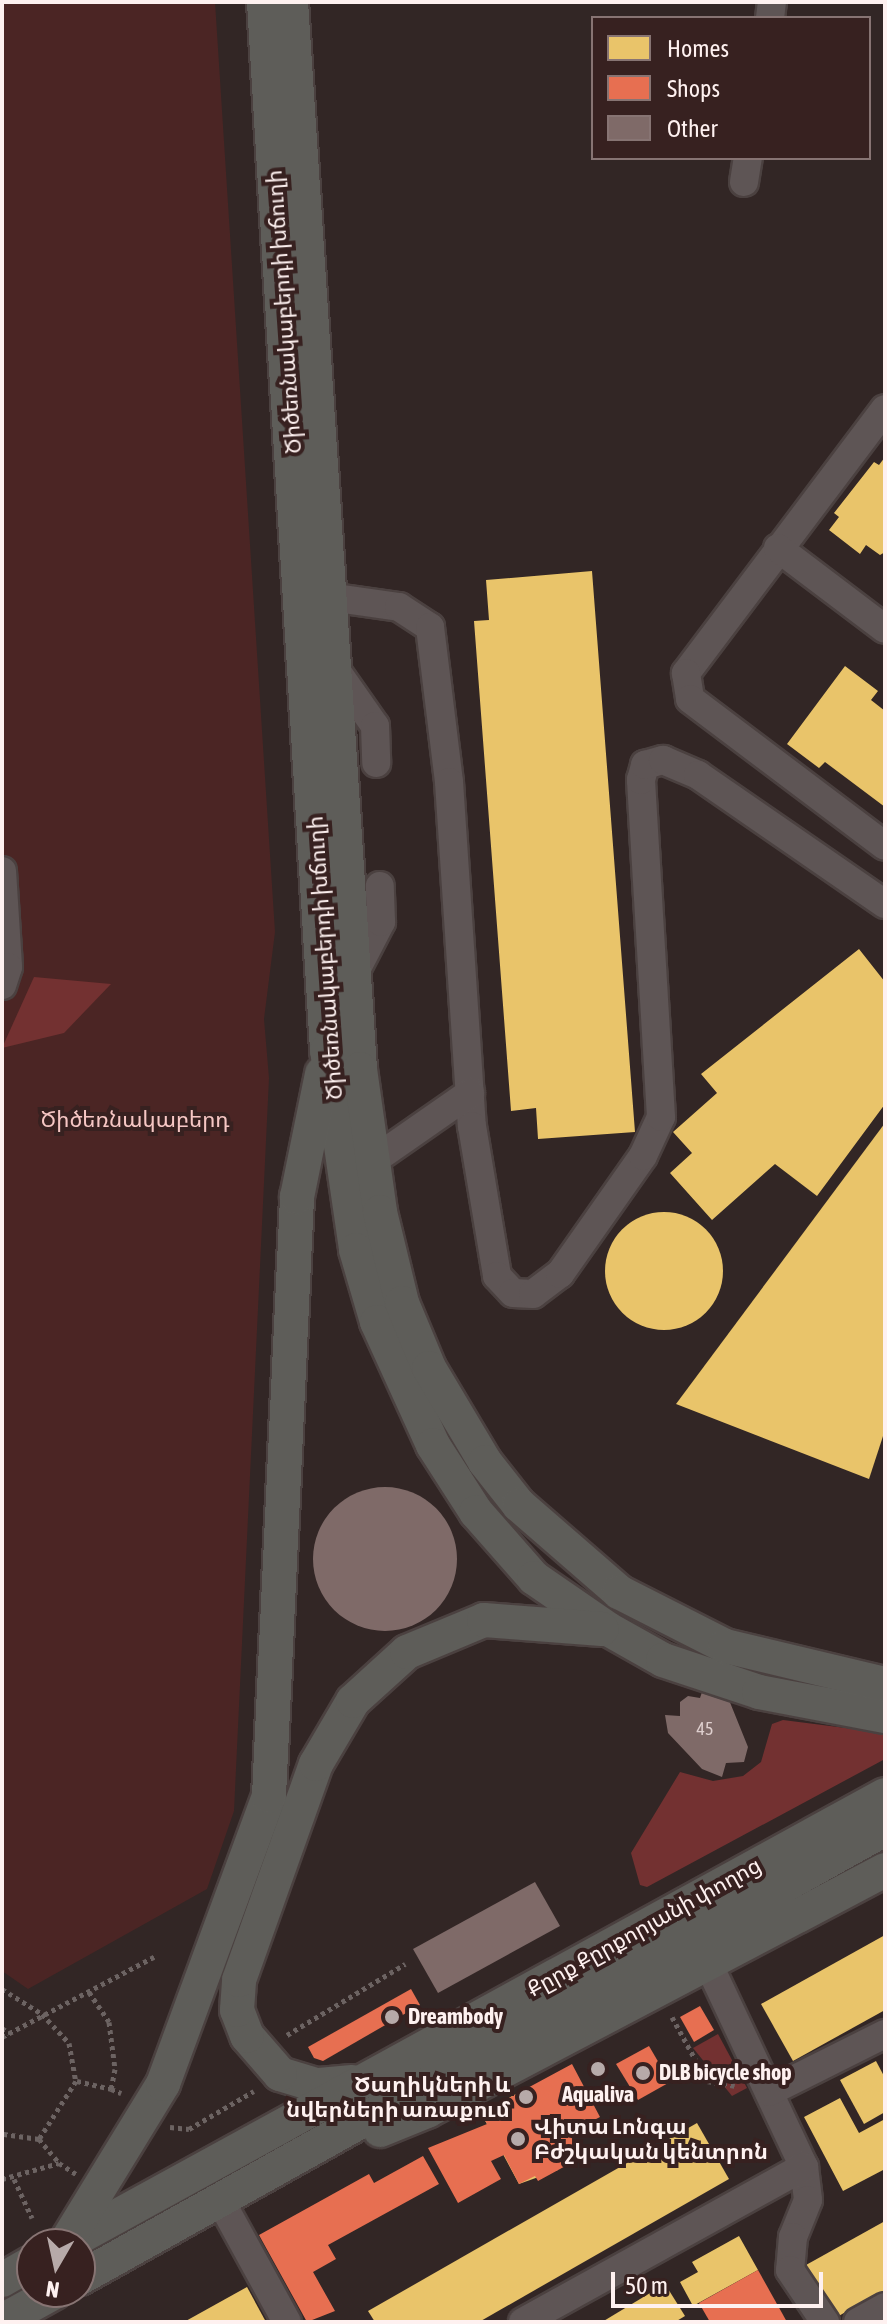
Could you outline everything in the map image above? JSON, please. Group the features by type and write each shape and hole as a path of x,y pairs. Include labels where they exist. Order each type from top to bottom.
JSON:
{"main road":[{"name":"Ծիծեռնակաբերդի խճուղի","path":"264,2 327,1050 356,1250 402,1386 433,1445 504,1547 534,1578 608,1629 663,1660 715,1679 885,1716"},
{"name":"Ծիծեռնակաբերդի խճուղի","path":"291,2 360,1069 380,1212 402,1303 429,1368 485,1462 519,1505 566,1550 619,1592 680,1626 773,1660 885,1684"},
{"path":"76,2228 163,2084 269,1796 297,1197 327,1050"},
{"path":"361,2082 316,2085 287,2078 247,2036 237,2010 239,1980 316,1764 353,1701 407,1652 484,1620 608,1629"},
{"name":"Քըրք Քըրքորյանի փողոց","path":"95,2228 885,1795"},
{"name":"Քըրք Քըրքորյանի փողոց","path":"96,2269 885,1829"},
{"path":"232,2191 427,2111 885,1870"},
{"path":"2,2321 26,2308"}],"street":[{"path":"885,409 686,673 690,699 885,846"},
{"path":"778,548 885,629"},
{"path":"329,597 399,607 430,627 449,782 470,1093 497,1276 513,1293 533,1294 560,1274 643,1156 661,1117 641,780 645,765 663,760 698,775 885,904"},
{"path":"333,666 375,726 376,763"},
{"path":"2,871 8,967 2,985"},
{"path":"354,974 381,922 380,886"},
{"path":"384,1153 470,1093"},
{"path":"707,1961 804,2167 808,2200 793,2237 790,2270 825,2322"},
{"path":"769,2092 885,2034"},
{"path":"523,2322 804,2167"},
{"path":"232,2191 287,2322"},
{"path":"858,2322 885,2307"}],"path":[{"path":"2,2037 154,1957"},
{"path":"286,2041 287,2032 405,1964"},
{"path":"2,1989 42,2014 69,2043 76,2081 39,2139"},
{"path":"89,1992 109,2022 115,2069 111,2089"},
{"path":"668,2009 707,2081 769,2092"},
{"path":"2,2028 9,2033"},
{"path":"76,2081 133,2098"},
{"path":"161,2127 189,2129 256,2089"},
{"path":"2,2134 39,2139 59,2163 77,2174"},
{"path":"2,2179 14,2179 59,2163"},
{"path":"14,2179 32,2218"}],"green space":[{"name":"Ծիծեռնակաբերդ","path":"2,2 215,2 275,932 264,1019 269,1078 234,1811 207,1889 28,1989 2,1971"}],"shaded area":[{"path":"34,977 111,984 64,1033 2,1048"},
{"path":"783,1720 885,1733 885,1759 647,1887 640,1885 631,1853 680,1772 713,1781 743,1776 761,1762 772,1724"},
{"path":"718,2034 747,2088 732,2096 693,2048"}],"building: Homes":[{"path":"885,457 885,552 880,555 866,545 860,554 829,530 839,517 834,513 874,462 879,465"},
{"path":"592,571 635,1132 538,1139 536,1108 511,1111 474,621 489,620 486,580"},
{"path":"845,666 878,691 871,700 885,711 885,807 825,762 819,768 787,744"},
{"path":"859,949 885,982 885,1104 817,1196 775,1164 712,1220 670,1173 692,1153 673,1132 717,1093 701,1074"},
{"path":"885,1123 885,1430 869,1479 676,1404"},
{"path":"664,1212 687,1217 706,1229 718,1248 723,1271 718,1294 706,1313 687,1325 664,1330 641,1325 622,1313 610,1294 605,1271 610,1248 622,1229 641,1217"},
{"path":"885,1935 885,2010 793,2061 761,2004"},
{"path":"876,2061 885,2078 885,2112 864,2124 840,2080"},
{"name":"Վիտա Լոնգա Բժշկական կենտրոն","path":"516,2094 558,2170 519,2184 481,2113"},
{"path":"840,2098 859,2133 885,2119 885,2169 843,2191 804,2117"},
{"path":"697,2123 729,2179 479,2322 375,2322 368,2311"},
{"path":"885,2221 885,2290 835,2318 806,2265"},
{"path":"739,2236 758,2270 693,2306 680,2282 698,2272 692,2262"},
{"path":"665,2284 685,2316 675,2322 602,2322"},
{"path":"247,2287 266,2322 184,2322"}],"building: Shops":[{"path":"411,1989 420,2005 323,2061 314,2058 308,2047"},
{"path":"700,2006 714,2030 694,2042 680,2017"},
{"name":"DLB bicycle shop","path":"649,2046 670,2082 638,2100 616,2064"},
{"path":"572,2064 600,2117 569,2133 582,2157 538,2181 535,2176 519,2184 504,2155 491,2161 501,2179 458,2203 428,2148 487,2124 481,2113"},
{"path":"423,2156 439,2184 328,2245 336,2259 313,2272 335,2311 307,2322 259,2235 369,2174 374,2183"},
{"path":"758,2270 787,2322 710,2322 699,2303"}],"building: Other":[{"path":"385,1487 413,1492 436,1508 452,1531 457,1559 452,1587 436,1610 413,1626 385,1631 357,1626 334,1610 318,1587 313,1559 318,1531 334,1508 357,1492"},
{"path":"704,1686 727,1695 748,1747 744,1762 726,1763 722,1777 702,1769 668,1733 665,1715 680,1716 680,1702 688,1696 700,1698"},
{"path":"535,1882 560,1926 438,1993 413,1949"}],"place":[{"name":"Dreambody","path":"392,2017"},
{"name":"Aqualiva","path":"598,2069"},
{"name":"DLB bicycle shop","path":"643,2073"},
{"name":"Ծաղիկների և նվերների առաքում","path":"526,2097"},
{"name":"Վիտա Լոնգա Բժշկական կենտրոն","path":"518,2139"}]}
